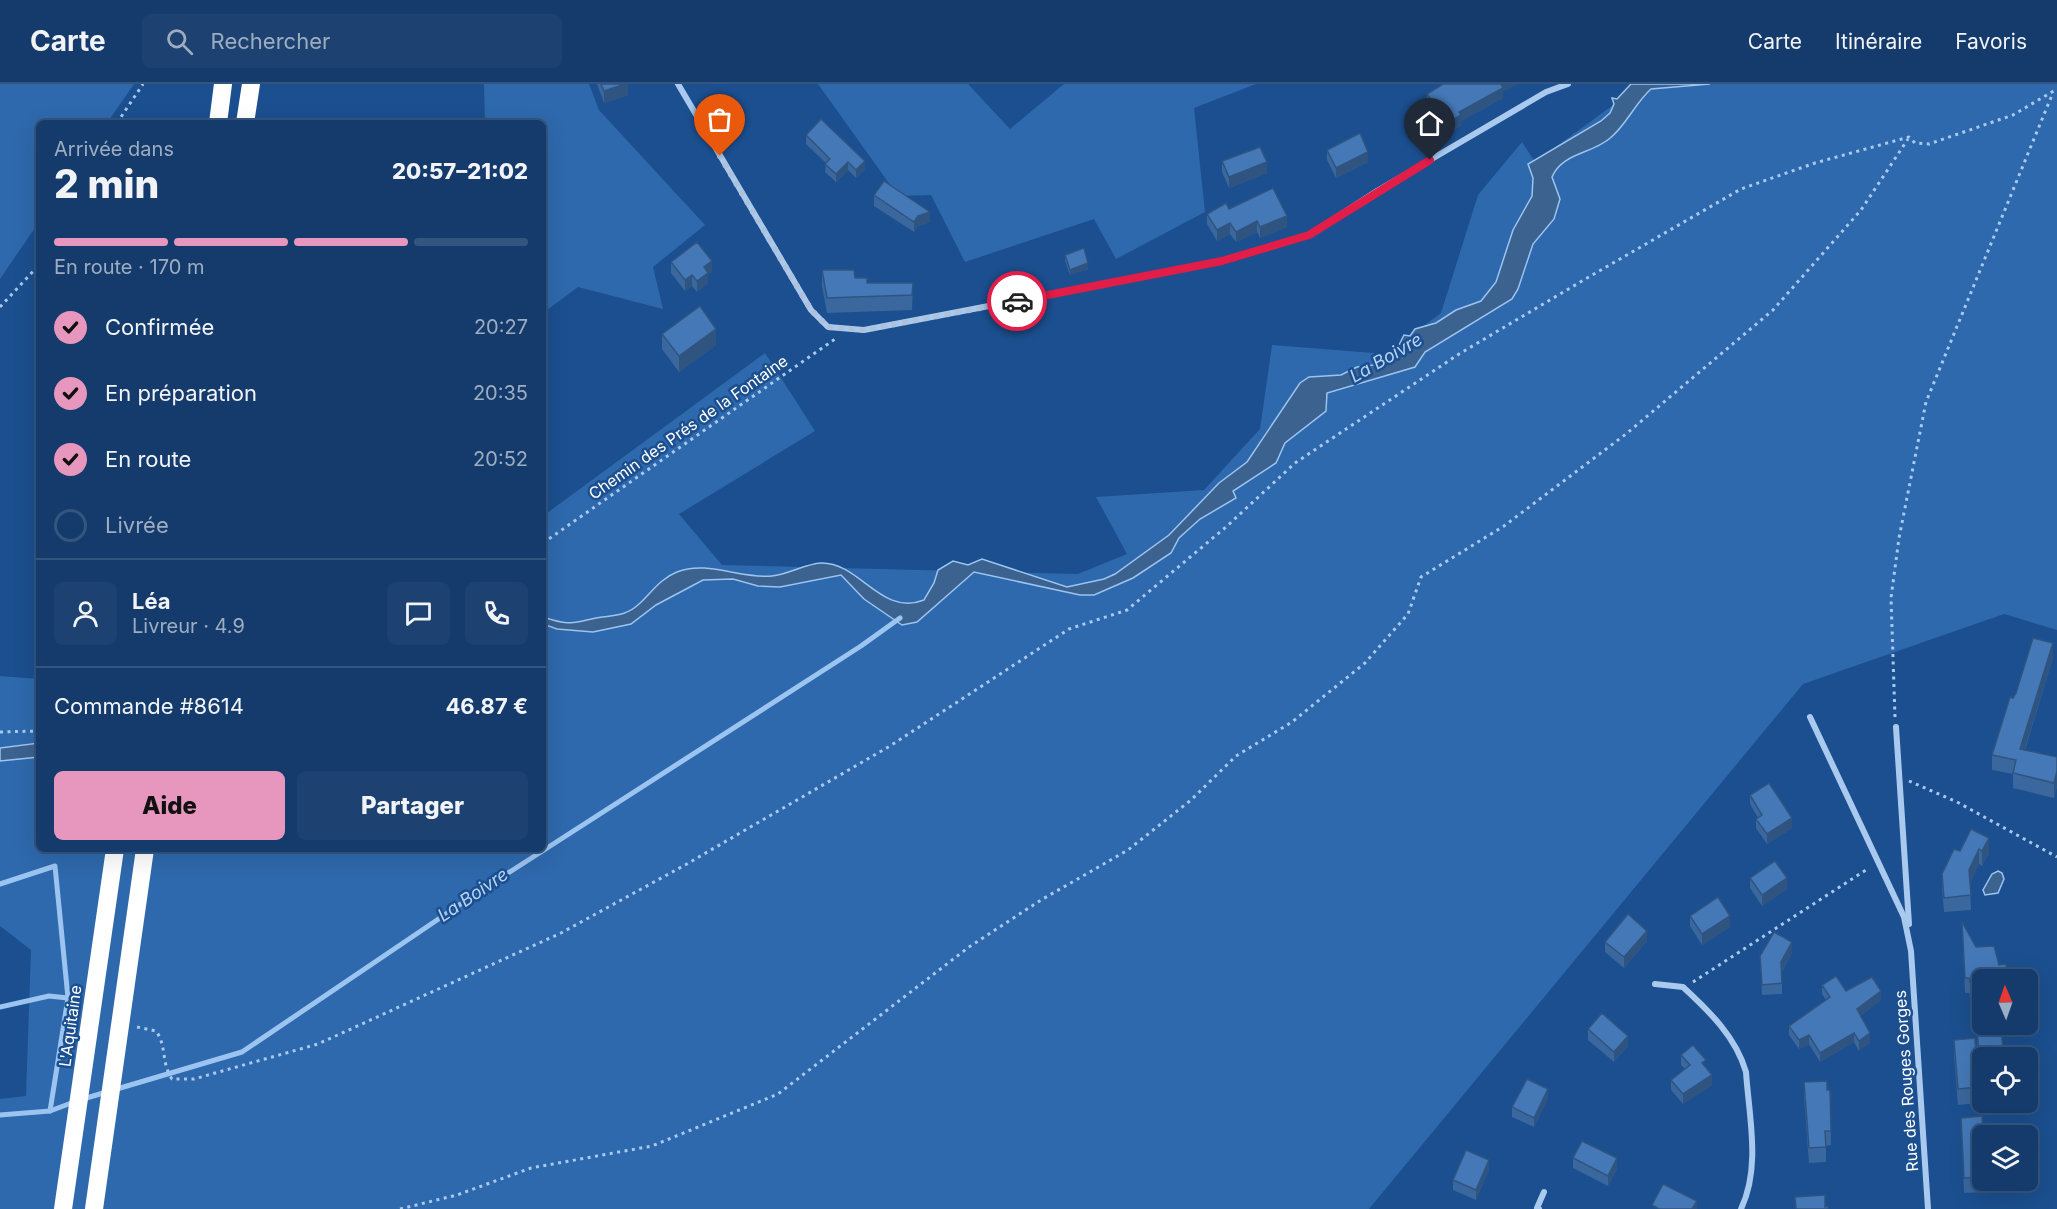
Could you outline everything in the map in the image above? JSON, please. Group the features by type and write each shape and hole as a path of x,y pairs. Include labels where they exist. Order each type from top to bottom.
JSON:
{"highway":[{"path":"218,120 223,84"},
{"path":"245,120 251,84"},
{"name":"L'Aquitaine","path":"63,1209 115,852"},
{"path":"94,1209 145,852"}],"street":[{"path":"678,84 811,310 828,327 846,330 930,318 1222,261 1309,235 1377,191 1546,92 1568,84"},
{"name":"Rue des Rouges Gorges","path":"1810,717 1904,917 1911,951"},
{"name":"Rue des Rouges Gorges","path":"1896,727 1928,1209"},
{"path":"1655,984 1683,987 1702,1005 1735,1044 1746,1072 1752,1164 1749,1191 1741,1209"},
{"path":"1539,1209 1537,1208 1544,1192"}],"path":[{"path":"119,120 143,84"},
{"path":"1910,137 1916,143 1929,144 2013,115 2057,89"},
{"path":"1896,727 1891,598 1899,538 1926,402 2053,93"},
{"path":"164,1068 171,1079 194,1079 318,1044 561,933 685,865 890,746 1069,629 1127,610 1226,527 1295,463 1459,354 1587,278 1741,189 1815,163 1910,137"},
{"path":"400,1209 457,1195 531,1168 652,1146 778,1094 969,946 1041,900 1128,850 1191,800 1236,756 1292,722 1365,663 1408,614 1421,577 1504,526 1626,434 1773,310 1861,210 1910,137"},
{"path":"0,307 36,268"},
{"name":"Chemin des Prés de la Fontaine","path":"546,541 846,330"},
{"path":"0,732 36,731"},
{"path":"1900,779 1921,784 2057,857"},
{"path":"1683,987 1879,861"}],"shaded area":[{"path":"0,84 134,84 109,120 36,120 36,226 0,279"},
{"path":"484,84 589,84 599,110 705,225 653,267 663,309 578,287 546,311 546,120 485,120"},
{"path":"818,84 968,84 1010,129 1064,84 1256,84 1194,108 1205,212 1116,259 1094,219 965,262 931,195 898,196"},
{"path":"1642,84 2057,84 2057,630 2004,614 1803,684 1369,1209 0,1209 0,1099 26,1096 31,950 0,926 0,676 36,679 36,852 546,852 546,514 765,353 815,431 679,514 722,565 1078,574 1127,554 1096,497 1204,490 1260,429 1272,345 1386,354 1441,313 1478,195 1522,142 1535,162"}],"water":[{"path":"1631,84 1710,84 1651,89 1615,134 1602,144 1563,163 1552,177 1560,199 1554,219 1533,244 1518,289 1512,299 1425,352 1415,367 1327,393 1326,411 1285,443 1276,463 1233,491 1236,498 1200,519 1179,538 1171,553 1133,578 1094,595 1080,595 974,572 917,622 902,625 864,599 841,575 780,587 758,586 733,579 703,580 656,605 631,624 593,632 557,629 546,625 546,618 570,623 624,613 639,604 666,578 688,569 712,569 772,576 815,564 835,565 848,571 883,596 909,603 924,600 934,583 938,570 953,561 968,565 982,559 1067,587 1104,579 1115,574 1169,535 1219,483 1247,462 1300,383 1309,377 1341,375 1357,367 1374,365 1397,349 1404,335 1410,336 1415,329 1436,323 1456,310 1481,301 1496,282 1513,230 1532,196 1533,178 1528,164 1601,121 1610,113 1614,104 1612,98 1617,99"},
{"path":"36,743 36,757 0,761 0,748"},
{"path":"1998,871 2002,873 2004,879 1998,893 1985,895 1983,890 1992,874"}],"building":[{"path":"601,84 625,84 604,91"},
{"path":"1443,84 1501,84 1503,88 1459,112 1461,115 1446,124 1427,94"},
{"path":"821,119 865,161 856,170 848,162 836,174 825,164 830,159 806,135"},
{"path":"1360,133 1368,152 1336,168 1327,150"},
{"path":"1260,147 1267,162 1229,177 1222,161"},
{"path":"884,181 930,212 918,216 914,222 874,195"},
{"path":"1273,188 1287,216 1260,227 1257,221 1236,232 1230,223 1217,230 1207,214 1226,203 1229,209"},
{"path":"697,242 712,261 704,267 708,273 697,281 692,275 685,280 671,262"},
{"path":"1084,248 1088,263 1070,270 1065,255"},
{"path":"822,270 854,270 855,278 867,278 867,283 913,283 912,295 827,298"},
{"path":"700,306 716,329 679,356 662,334"},
{"path":"2033,638 2053,643 2020,749 2057,757 2054,783 2013,773 2016,760 1992,755 2010,697 2013,698 2016,693"},
{"path":"1769,783 1792,818 1767,834 1756,819 1762,815 1750,795"},
{"path":"1971,829 1989,838 1982,851 1979,849 1969,870 1971,895 1944,898 1942,874 1954,849 1960,851"},
{"path":"1775,861 1787,878 1762,895 1750,878"},
{"path":"1718,897 1730,916 1702,934 1690,916"},
{"path":"1628,914 1647,931 1624,957 1605,942"},
{"path":"1962,922 1976,947 1994,946 1999,965 2006,964 2006,969 1972,969 1972,988 1969,978 1965,978"},
{"path":"1774,932 1792,942 1781,962 1782,983 1762,985 1760,956"},
{"path":"1836,976 1846,991 1872,977 1881,991 1857,1009 1870,1033 1859,1041 1854,1033 1820,1053 1809,1035 1799,1040 1789,1026 1830,997 1822,985"},
{"path":"1602,1013 1628,1036 1614,1052 1588,1029"},
{"path":"1977,1035 2002,1035 2003,1047 1979,1047"},
{"path":"1975,1038 1976,1047 1972,1047 1972,1088 1958,1089 1954,1040"},
{"path":"1693,1045 1706,1060 1702,1063 1712,1075 1683,1094 1671,1080 1690,1065 1681,1055"},
{"path":"1527,1079 1548,1089 1534,1118 1512,1107"},
{"path":"1827,1081 1827,1090 1830,1090 1831,1131 1825,1131 1826,1147 1809,1148 1804,1082"},
{"path":"1982,1116 1983,1125 1972,1125 1972,1178 1964,1178 1961,1118"},
{"path":"1582,1141 1617,1158 1608,1176 1573,1158"},
{"path":"1466,1150 1489,1160 1476,1190 1453,1180"},
{"path":"1663,1184 1697,1201 1692,1209 1659,1209 1652,1205"},
{"path":"1825,1195 1825,1207 1828,1206 1828,1209 1796,1209 1795,1197"}],"waterway":[{"name":"La Boivre","path":"546,849 861,646 900,618"},
{"name":"La Boivre","path":"83,1099 242,1052 541,852"},
{"name":"La Boivre","path":"0,884 55,866 68,998 50,1111"},
{"name":"La Boivre","path":"0,1007 49,996 68,998"},
{"name":"La Boivre","path":"0,1115 50,1111 74,1102"}],"way so far":[{"path":"720,156 811,310 828,327 864,330 1017,301"}],"route":[{"path":"1017,301 1222,261 1309,235 1430,160"}]}
